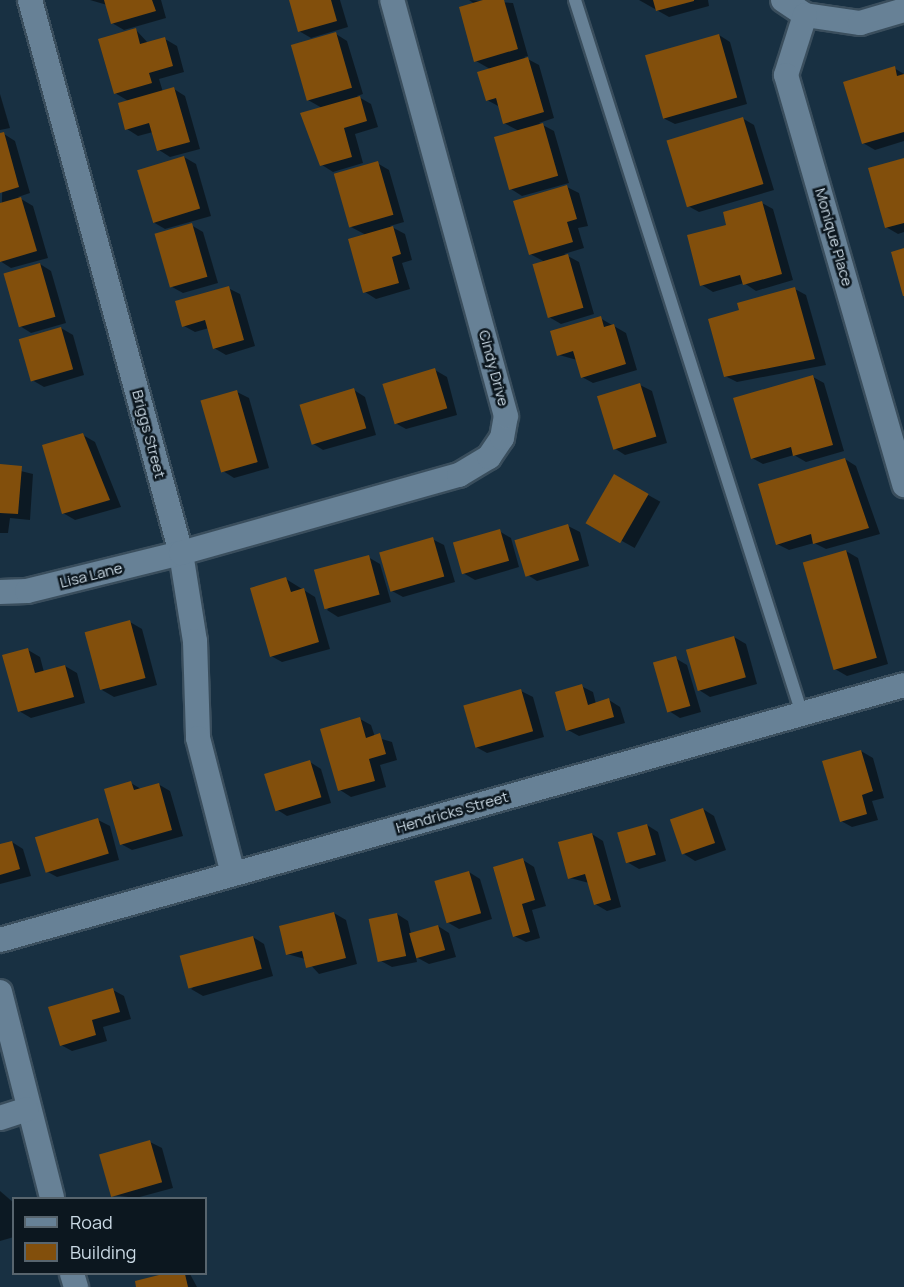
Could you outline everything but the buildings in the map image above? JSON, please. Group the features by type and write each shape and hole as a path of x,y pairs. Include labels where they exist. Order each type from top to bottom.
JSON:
{"street":[{"name":"Briggs Street","path":"30,0 181,553 195,641 198,738 233,874"},
{"name":"Cindy Drive","path":"181,553 459,475 489,457 502,438 506,416 392,0"},
{"path":"783,0 805,15 860,23 904,10"},
{"name":"Monique Place","path":"805,15 786,75 904,485"},
{"name":"Lisa Lane","path":"0,592 27,591 181,553"},
{"name":"Hendricks Street","path":"0,940 904,685"},
{"path":"0,992 27,1109 52,1197"},
{"path":"0,1118 27,1109"}],"lane":[{"path":"575,0 802,714"}]}
